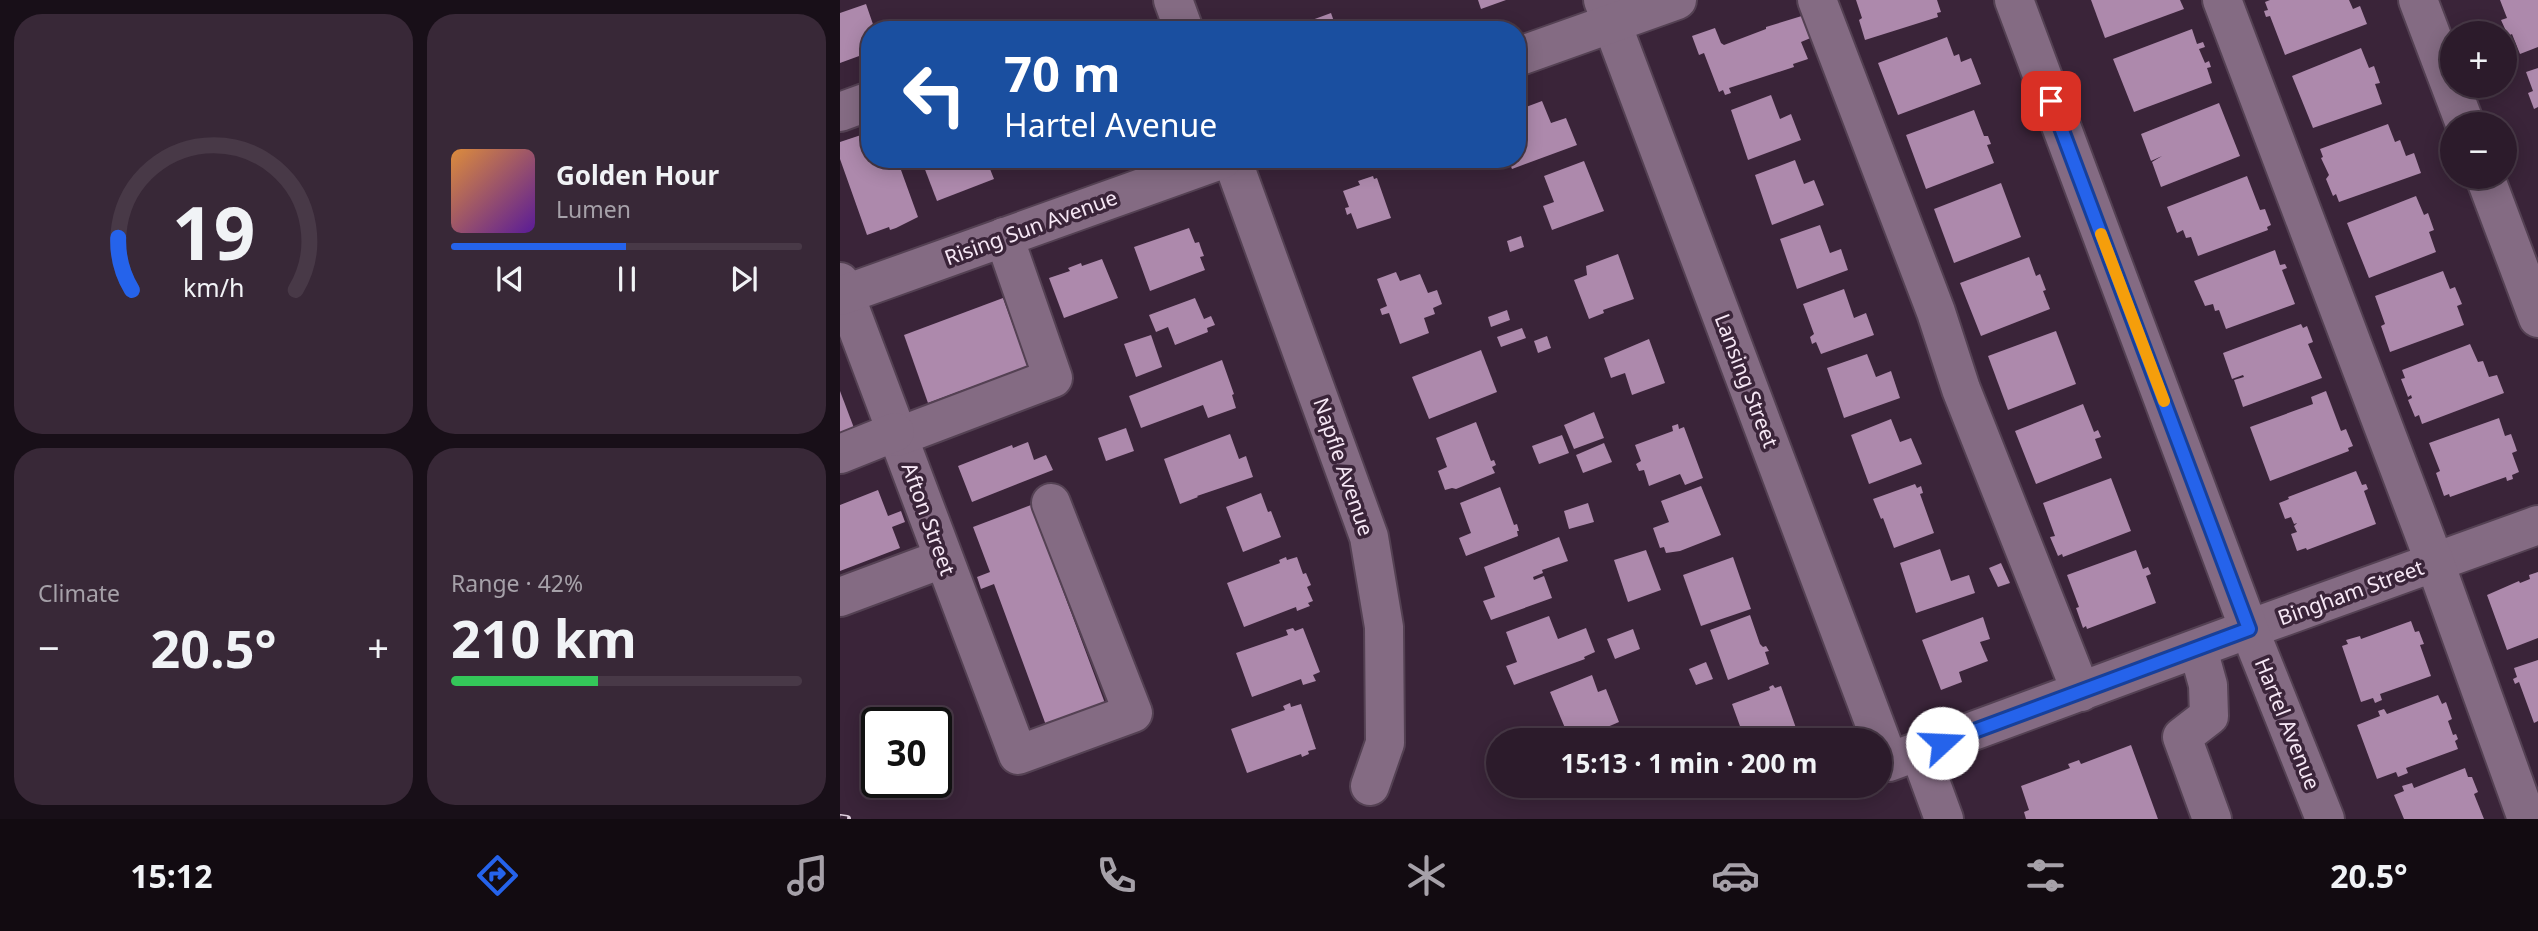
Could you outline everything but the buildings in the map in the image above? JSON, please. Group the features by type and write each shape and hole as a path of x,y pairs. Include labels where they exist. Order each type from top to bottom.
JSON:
{"street":[{"path":"1173,0 1181,21"},
{"path":"1526,52 1607,12 1676,0"},
{"path":"1817,0 1936,312 1962,389 2081,692"},
{"name":"Hartel Avenue","path":"2014,0 2249,629 2325,819"},
{"path":"2222,0 2435,563 2527,819"},
{"path":"2418,0 2460,112"},
{"name":"Lansing Street","path":"1607,12 1904,757 1944,819"},
{"path":"840,111 861,104"},
{"name":"Rising Sun Avenue","path":"842,291 1198,168"},
{"name":"Napfle Avenue","path":"1235,168 1369,537 1384,640 1385,743 1370,786"},
{"path":"2489,189 2538,318"},
{"path":"840,453 1053,378 1004,237"},
{"name":"Afton Street","path":"842,291 1018,755 1133,713 1051,503"},
{"name":"Bingham Street","path":"1904,757 2538,525"},
{"path":"840,597 942,559"},
{"path":"2198,649 2208,685 2209,716 2182,737 2212,819"}],"railway":[{"path":"840,818 847,819"}],"slow traffic":[{"path":"2101,234 2164,401"}],"route":[{"path":"1942,743 2249,629 2051,101"}]}
